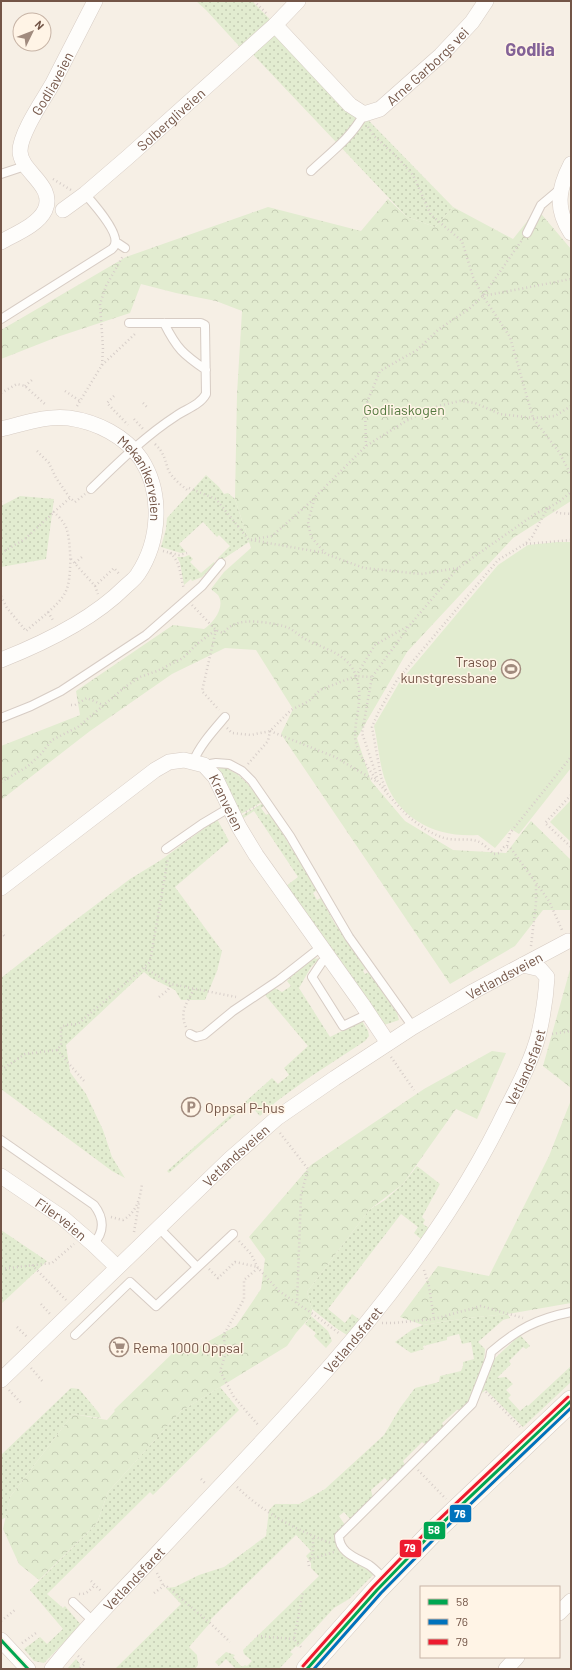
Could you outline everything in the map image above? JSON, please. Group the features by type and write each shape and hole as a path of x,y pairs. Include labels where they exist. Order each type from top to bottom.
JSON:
{"main road":[{"path":"307,1669 386,1581 449,1516 571,1401"}],"street":[{"name":"Godliaveien","path":"1,242 37,220 45,210 46,196 38,180 26,166 19,152 20,144 29,124 72,48 95,1"},
{"name":"Solbergliveien","path":"63,210 82,196 275,24 298,1"},
{"name":"Arne Garborgs vei","path":"363,116 380,109 441,55 472,22 486,1"},
{"path":"275,24 350,105 363,116"},
{"path":"571,164 560,189 561,212 571,233"},
{"name":"Mekanikerveien","path":"1,429 41,420 69,418 88,422 107,430 116,435 132,449 140,459 148,475 153,493 156,514 150,552 137,575 119,593 100,609 40,644 1,660"},
{"path":"1,888 155,770 169,762 184,760 199,764"},
{"name":"Kranveien","path":"199,764 215,777 232,813 256,855 368,1014 388,1048"},
{"name":"Vetlandsveien","path":"4,1384 117,1267 158,1227 230,1159 278,1118 335,1078 388,1048 413,1027 474,991 568,941"},
{"name":"Vetlandsfaret","path":"52,1669 352,1342 411,1267 449,1211 490,1143 529,1062 539,1034 546,999 547,977 540,969 523,965"},
{"name":"Filerveien","path":"1,1176 63,1218 117,1267"},
{"path":"560,1612 571,1601"},
{"path":"6,1644 28,1669"},
{"path":"506,1669 516,1658"}],"lane":[{"path":"311,171 347,138 358,126 363,116"},
{"path":"1,174 26,166"},
{"path":"527,233 541,204 560,189"},
{"path":"82,196 108,223 116,242 125,248"},
{"path":"1,319 112,249 116,242"},
{"path":"91,489 132,449 175,416 202,399 206,390 205,325 201,323 129,323"},
{"path":"164,323 173,341 181,352 206,370"},
{"path":"1,718 31,706 61,691 146,635 202,586 221,563"},
{"path":"223,719 196,755 199,764 229,764 242,771 252,781 267,801 312,871 340,922 413,1027"},
{"path":"168,848 232,813"},
{"path":"190,1034 196,1037 204,1035 232,1011 279,980 325,953"},
{"path":"325,953 322,962 312,977 343,1026 368,1014"},
{"path":"1,1140 89,1201 101,1214 102,1219 100,1235 88,1240"},
{"path":"158,1227 200,1264"},
{"path":"75,1335 130,1282 156,1306 233,1234"},
{"path":"386,1581 370,1566 343,1549 339,1541 339,1536 472,1404 491,1352 511,1334 534,1322 571,1312"},
{"path":"73,1598 94,1622"}],"path":[{"path":"254,1 275,24"},
{"path":"363,116 374,136 397,157 413,175 431,215 462,241 473,277 483,296 510,337 533,418 559,452 571,475"},
{"path":"38,180 47,177 51,178 82,196"},
{"path":"366,446 365,407 380,371 417,350 439,329 469,309 483,296 527,233"},
{"path":"102,366 104,348 100,304 106,286 120,263"},
{"path":"483,296 571,279"},
{"path":"69,418 102,366 136,334 144,323"},
{"path":"25,386 33,379"},
{"path":"1,393 17,384 25,386 50,409"},
{"path":"65,391 80,401"},
{"path":"114,396 107,403 128,425"},
{"path":"249,540 272,536 315,497 366,446 406,421 438,406 460,401 475,403 500,414 533,418 555,416 571,406"},
{"path":"143,403 147,407"},
{"path":"134,419 163,453 171,474 187,490"},
{"path":"37,451 49,463 56,478 70,498 75,502 91,489"},
{"path":"189,488 216,499 249,540 326,554 364,568 421,574 458,568"},
{"path":"378,782 362,733 372,677 410,625 458,568 535,514 559,502 571,492"},
{"path":"315,497 308,522 311,537 326,554"},
{"path":"1,553 25,539 70,498"},
{"path":"548,507 558,513 571,514"},
{"path":"387,792 381,778 372,727 378,713 397,680 498,560 526,544 532,537 548,507"},
{"path":"1,596 7,608 26,631 48,612 66,592 71,558 67,530 54,512"},
{"path":"526,544 571,540"},
{"path":"187,553 179,555 170,553 176,560 179,567 187,600 216,630 223,633 232,625 243,622 279,624 309,641 337,653 348,663 356,676 360,699 355,737 360,753 378,782 404,812 418,824 434,834 456,841 479,842 494,854 497,854 507,846 510,833 571,758"},
{"path":"76,563 82,557"},
{"path":"71,558 95,586 100,599"},
{"path":"111,564 123,577"},
{"path":"95,586 114,568"},
{"path":"356,676 375,645 410,625"},
{"path":"1,782 27,767 52,740 78,726 125,687 140,677 157,671 183,658 197,644 216,630"},
{"path":"216,630 202,691 232,733 251,735 270,731 291,710 309,701 320,690 356,676 372,677"},
{"path":"70,705 75,705 87,698 103,706"},
{"path":"270,731 336,757 378,782"},
{"path":"242,771 268,741 270,731"},
{"path":"571,795 545,823 571,847"},
{"path":"232,813 267,801"},
{"path":"507,846 510,847 549,901 568,941"},
{"path":"1,1070 25,1054 56,1050 61,1045 61,1027 78,1024 145,968 150,962 168,848"},
{"path":"531,947 536,903 536,883"},
{"path":"1,932 6,938"},
{"path":"145,968 170,984 251,999"},
{"path":"159,997 168,990 170,984"},
{"path":"190,1034 182,1018 194,989"},
{"path":"547,1035 571,1031"},
{"path":"388,1048 414,1090"},
{"path":"56,1050 84,1081"},
{"path":"278,1131 308,1169 301,1195 297,1303"},
{"path":"133,1239 142,1184"},
{"path":"101,1214 123,1220 127,1218 139,1203"},
{"path":"233,1234 251,1254 258,1268 279,1291 313,1314 334,1331 352,1342"},
{"path":"1,1268 46,1265 56,1261 88,1240"},
{"path":"200,1264 218,1278 235,1262 258,1268"},
{"path":"32,1265 67,1302"},
{"path":"423,1266 429,1286 434,1319"},
{"path":"258,1268 244,1280 244,1299 224,1334 224,1356 220,1371 241,1406 268,1435"},
{"path":"41,1304 53,1317"},
{"path":"380,1322 393,1323 434,1319 481,1306 506,1312 534,1322"},
{"path":"17,1327 29,1339"},
{"path":"29,1366 44,1383"},
{"path":"4,1384 22,1404"},
{"path":"479,1385 523,1431"},
{"path":"412,1464 448,1501"},
{"path":"201,1479 204,1482"},
{"path":"234,1484 267,1511 313,1536 343,1549"},
{"path":"309,1566 307,1561 310,1559 313,1552 313,1536"},
{"path":"310,1559 343,1549"},
{"path":"156,1569 163,1585 165,1585 206,1619 230,1642"},
{"path":"73,1598 88,1592 93,1583"},
{"path":"154,1593 163,1585"},
{"path":"294,1639 303,1592"},
{"path":"1,1621 16,1609"},
{"path":"6,1644 36,1632"},
{"path":"257,1636 294,1639 301,1648"},
{"path":"76,1654 85,1663 79,1669"}],"green space":[{"path":"196,1 252,1 453,207 435,227 407,217 244,45 239,46"},
{"name":"Godliaskogen","path":"388,199 407,217 435,227 453,207 513,239 537,209 571,249 571,501 513,538 407,652 357,738 371,781 405,821 453,850 506,853 531,821 571,860 571,910 543,910 515,946 450,984 281,734 293,709 256,650 225,648 172,674 90,731 1,800 1,746 80,715 76,691 173,625 204,629 208,626 217,614 220,605 218,595 211,589 224,572 251,548 235,499 237,394 242,311 216,301 141,284 130,313 57,337 1,359 1,330 126,257 268,207 361,231"},
{"path":"206,475 224,494 228,493 235,499 249,542 220,561 218,558 230,546 219,535 217,537 203,522 179,544 186,552 181,553 161,547 166,529 167,518"},
{"path":"20,496 54,499 46,559 1,567 1,506"},
{"path":"571,542 571,768 519,834 511,829 495,848 478,835 447,833 433,829 408,815 390,792 382,771 374,726 399,683 498,565 528,545"},
{"path":"189,555 193,559 190,562 201,573 214,562 215,564 202,577 192,581 191,579 184,585 180,563 177,557"},
{"path":"222,767 240,776 262,802 239,815 217,769"},
{"path":"571,800 571,842 550,822"},
{"path":"263,803 265,805 261,808 266,815 270,813 317,890 313,893 317,900 321,898 335,924 366,968 363,971 365,974 369,972 397,1013 399,1020 384,1025 286,886 298,877 254,811 242,819 241,816"},
{"path":"217,819 229,841 175,887 222,951 217,971 205,1000 181,1000 175,990 151,978 144,972 66,1045 70,1072 86,1094 103,1130 112,1157 125,1178 112,1171 1,1089 1,978 130,879 161,860"},
{"path":"312,958 319,959 311,967 299,988 330,1037 362,1021 368,1031 369,1036 365,1041 310,1077 277,1101 260,1116 248,1103 169,1173 167,1171 272,1078 278,1084 289,1075 284,1068 308,1046 265,995 273,987 282,992 291,986 287,981 302,965"},
{"path":"571,966 571,1088 543,1066"},
{"path":"492,1051 506,1053 477,1119 456,1109 403,1184 369,1210 307,1292 312,1309 311,1316 287,1346 181,1411 108,1492 97,1523 39,1580 19,1564 3,1529 10,1497 73,1414 107,1420 115,1411 114,1410 180,1346 191,1351 236,1326 261,1289 265,1259 249,1237 311,1165 424,1089"},
{"path":"571,1100 571,1303 508,1314 467,1318 423,1325 400,1317 438,1266 489,1276 549,1156"},
{"path":"417,1166 440,1184 422,1217 425,1220 423,1224 429,1228 421,1239 414,1233 418,1227 401,1214 328,1309 345,1323 352,1314 360,1320 347,1335 312,1309 307,1292 369,1210 385,1200 403,1184"},
{"path":"1,1230 47,1261 1,1304"},
{"path":"508,1314 510,1318 503,1320 478,1342 485,1349 483,1371 520,1335 530,1346 526,1349 523,1347 509,1361 511,1364 497,1378 506,1377 513,1384 506,1390 511,1395 508,1398 520,1411 527,1405 528,1406 571,1366 571,1382 523,1427 486,1390 469,1402 460,1411 458,1409 442,1423 444,1427 426,1445 422,1442 403,1461 405,1465 388,1482 385,1478 371,1490 373,1498 350,1519 344,1512 339,1516 345,1525 336,1541 374,1574 349,1599 334,1608 298,1647 296,1646 290,1652 293,1654 279,1669 236,1669 226,1659 219,1666 215,1662 226,1652 235,1655 233,1657 242,1667 245,1665 247,1666 252,1661 244,1654 243,1650 319,1576 311,1568 311,1563 306,1556 311,1551 296,1535 211,1619 210,1623 189,1647 197,1655 198,1665 195,1669 115,1669 181,1604 166,1588 175,1587 199,1575 224,1567 266,1536 269,1510 275,1504 299,1504 325,1489 384,1435 400,1408 415,1388 439,1382 440,1376 461,1371 463,1362 474,1359 471,1342 462,1344 459,1334 447,1337 447,1340 423,1346 424,1349 411,1353 395,1342 413,1329 423,1325 467,1318"},
{"path":"311,1316 328,1331 332,1341 326,1348 314,1336 316,1333 305,1324"},
{"path":"220,1387 239,1410 153,1495 150,1492 47,1594 63,1608 65,1606 81,1625 44,1663 34,1661 24,1649 40,1637 47,1644 63,1629 30,1590 97,1523 108,1492 181,1411"},
{"path":"71,1388 79,1389 99,1413 101,1418 73,1414 10,1497 6,1517 1,1520 1,1455"},
{"path":"76,1659 80,1664 79,1669 67,1669"}],"transit line":[{"name":"79","path":"303,1666 373,1587 429,1529 568,1397"},
{"name":"58","path":"307,1669 377,1590 433,1532 571,1401"},
{"name":"76","path":"314,1669 381,1593 437,1536 571,1408"},
{"name":"58","path":"1,1640 28,1669"}],"place":[{"name":"Trasop kunstgressbane","path":"511,669"},
{"name":"Oppsal P-hus","path":"191,1107"},
{"name":"Rema 1000 Oppsal","path":"119,1347"}],"district":[{"name":"Godlia","path":"530,49"}]}
